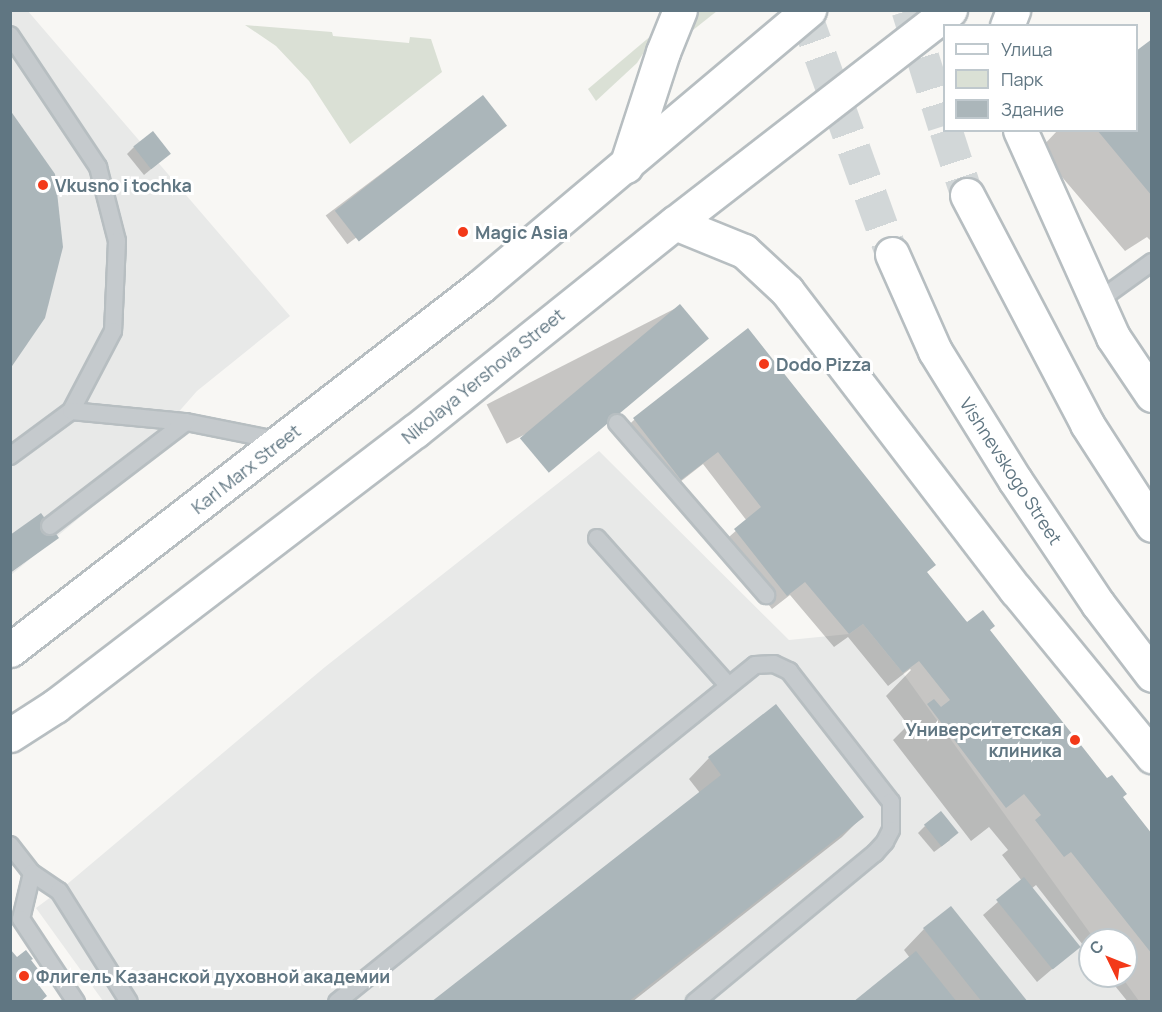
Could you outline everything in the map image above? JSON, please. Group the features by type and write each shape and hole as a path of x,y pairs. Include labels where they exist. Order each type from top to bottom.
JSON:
{"main road":[{"path":"626,166 663,52 680,10"},
{"path":"626,166 809,10"},
{"name":"Nikolaya Yershova Street","path":"10,735 55,706 415,431 675,223 950,10"},
{"path":"1021,132 1113,337 1150,389"},
{"name":"Karl Marx Street","path":"10,650 480,286 626,166"},
{"path":"967,195 1087,424 1152,525"},
{"path":"675,223 744,251 788,291 1016,590 1152,756"},
{"name":"Vishnevskogo Street","path":"892,254 935,351 1015,480 1098,604 1152,675"}],"lane":[{"path":"10,35 98,167 117,241 113,332 71,411 10,456"},
{"path":"1098,301 1152,262"},
{"path":"71,411 186,422 281,441"},
{"path":"50,526 186,422"},
{"path":"617,423 766,595"},
{"path":"597,538 729,686"},
{"path":"337,1002 493,873 755,665 774,664 789,670 891,802 892,823 885,842 875,853 695,1002"},
{"path":"10,845 32,873 59,891 129,1002"},
{"path":"32,873 21,918 76,1002"}],"shaded area":[{"path":"27,10 290,316 197,391 103,498 11,575 10,11"},
{"path":"599,451 789,640 849,634 863,624 903,673 1086,928 1078,928 1078,988 1130,988 1139,1001 103,1001 36,908 325,667"}],"green space":[{"path":"690,10 717,11 683,38"},
{"path":"245,25 332,32 333,36 409,43 410,37 431,39 442,72 350,144 309,81 276,46"},
{"path":"659,29 637,63 596,101 588,89"}],"building":[{"path":"1152,39 1152,196 1099,132 1138,132 1138,50"},
{"path":"483,95 507,126 359,241 335,211"},
{"path":"10,110 55,174 63,247 45,318 10,369"},
{"path":"153,131 171,154 151,169 133,146"},
{"path":"680,304 709,338 549,473 520,438"},
{"path":"748,328 936,565 927,572 967,622 983,610 995,626 990,630 1107,778 1112,775 1127,794 1123,797 1152,834 1152,954 1138,936 1138,928 1131,928 1071,852 1064,857 1035,820 1041,815 1024,794 1006,808 927,704 934,699 941,707 950,700 919,661 903,673 863,624 849,634 805,582 787,596 734,529 761,507 718,452 681,480 633,418"},
{"path":"41,513 59,538 10,573 10,535"},
{"path":"776,704 864,817 628,1002 431,1002 721,775 708,757"},
{"path":"941,811 959,833 942,847 924,825"},
{"path":"1024,877 1078,944 1078,949 1053,970 996,900"},
{"path":"951,906 1028,1002 982,1002 923,928"},
{"name":"Флигель Казанской духовной академии","path":"10,949 17,957 26,950 41,973 34,979 47,996 40,1002 10,1002"},
{"path":"916,951 957,1002 853,1002"}],"tunnel":[{"path":"804,10 892,254"},
{"path":"908,10 943,122"},
{"path":"947,132 967,195"}],"place":[{"name":"Vkusno i tochka","path":"43,185"},
{"name":"Magic Asia","path":"463,232"},
{"name":"Dodo Pizza","path":"764,364"},
{"name":"Университетская клиника","path":"1075,740"},
{"name":"Флигель Казанской духовной академии","path":"24,976"}]}
